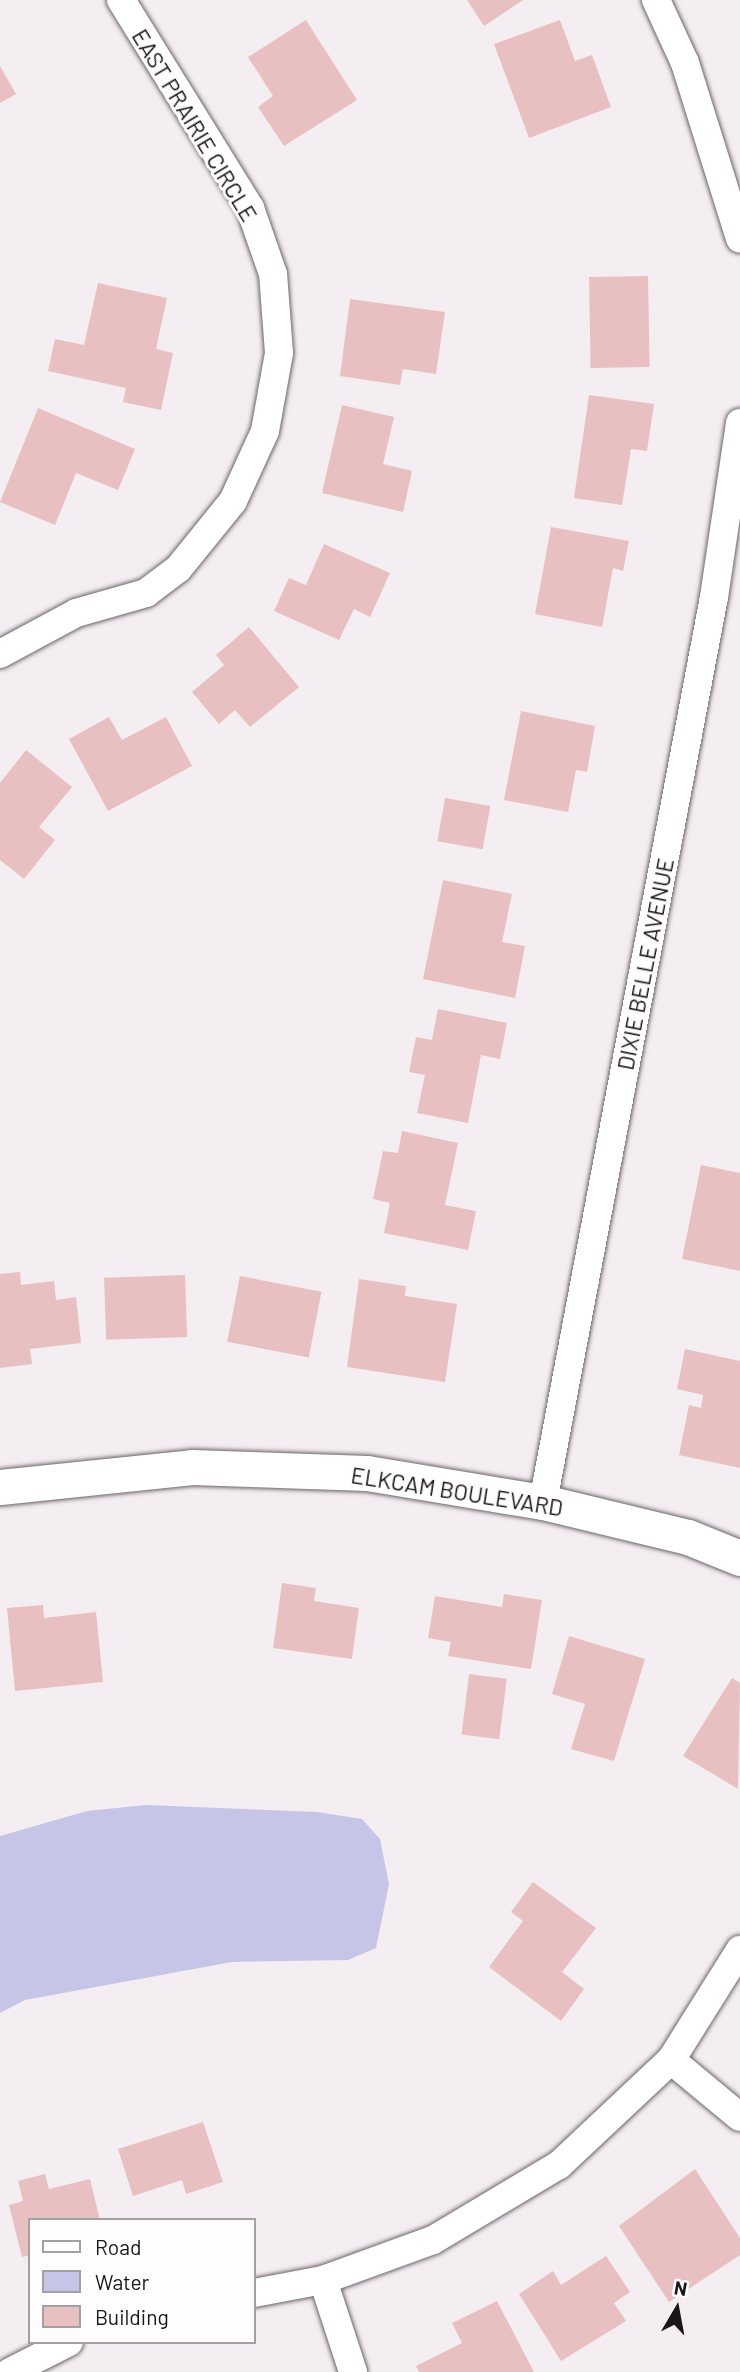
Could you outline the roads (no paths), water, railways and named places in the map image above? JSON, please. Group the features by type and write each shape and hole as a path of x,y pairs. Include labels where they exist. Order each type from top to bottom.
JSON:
{"street":[{"name":"EAST PRAIRIE CIRCLE","path":"0,654 76,613 146,593 178,569 233,501 265,431 279,353 273,274 250,208 121,0"},
{"path":"656,0 685,63 740,239"},
{"name":"DIXIE BELLE AVENUE","path":"542,1503 714,597 740,423"},
{"name":"ELKCAM BOULEVARD","path":"0,1487 205,1468 367,1473 542,1503 688,1537 740,1559"},
{"path":"256,2293 323,2280 433,2240 559,2165 671,2060 740,1950"},
{"path":"671,2060 740,2117"},
{"path":"323,2280 352,2372"},
{"path":"10,2372 65,2344"}],"water":[{"path":"146,1805 317,1812 362,1819 380,1839 389,1884 376,1948 348,1960 232,1962 25,2000 0,2013 0,1836 87,1811"}]}
